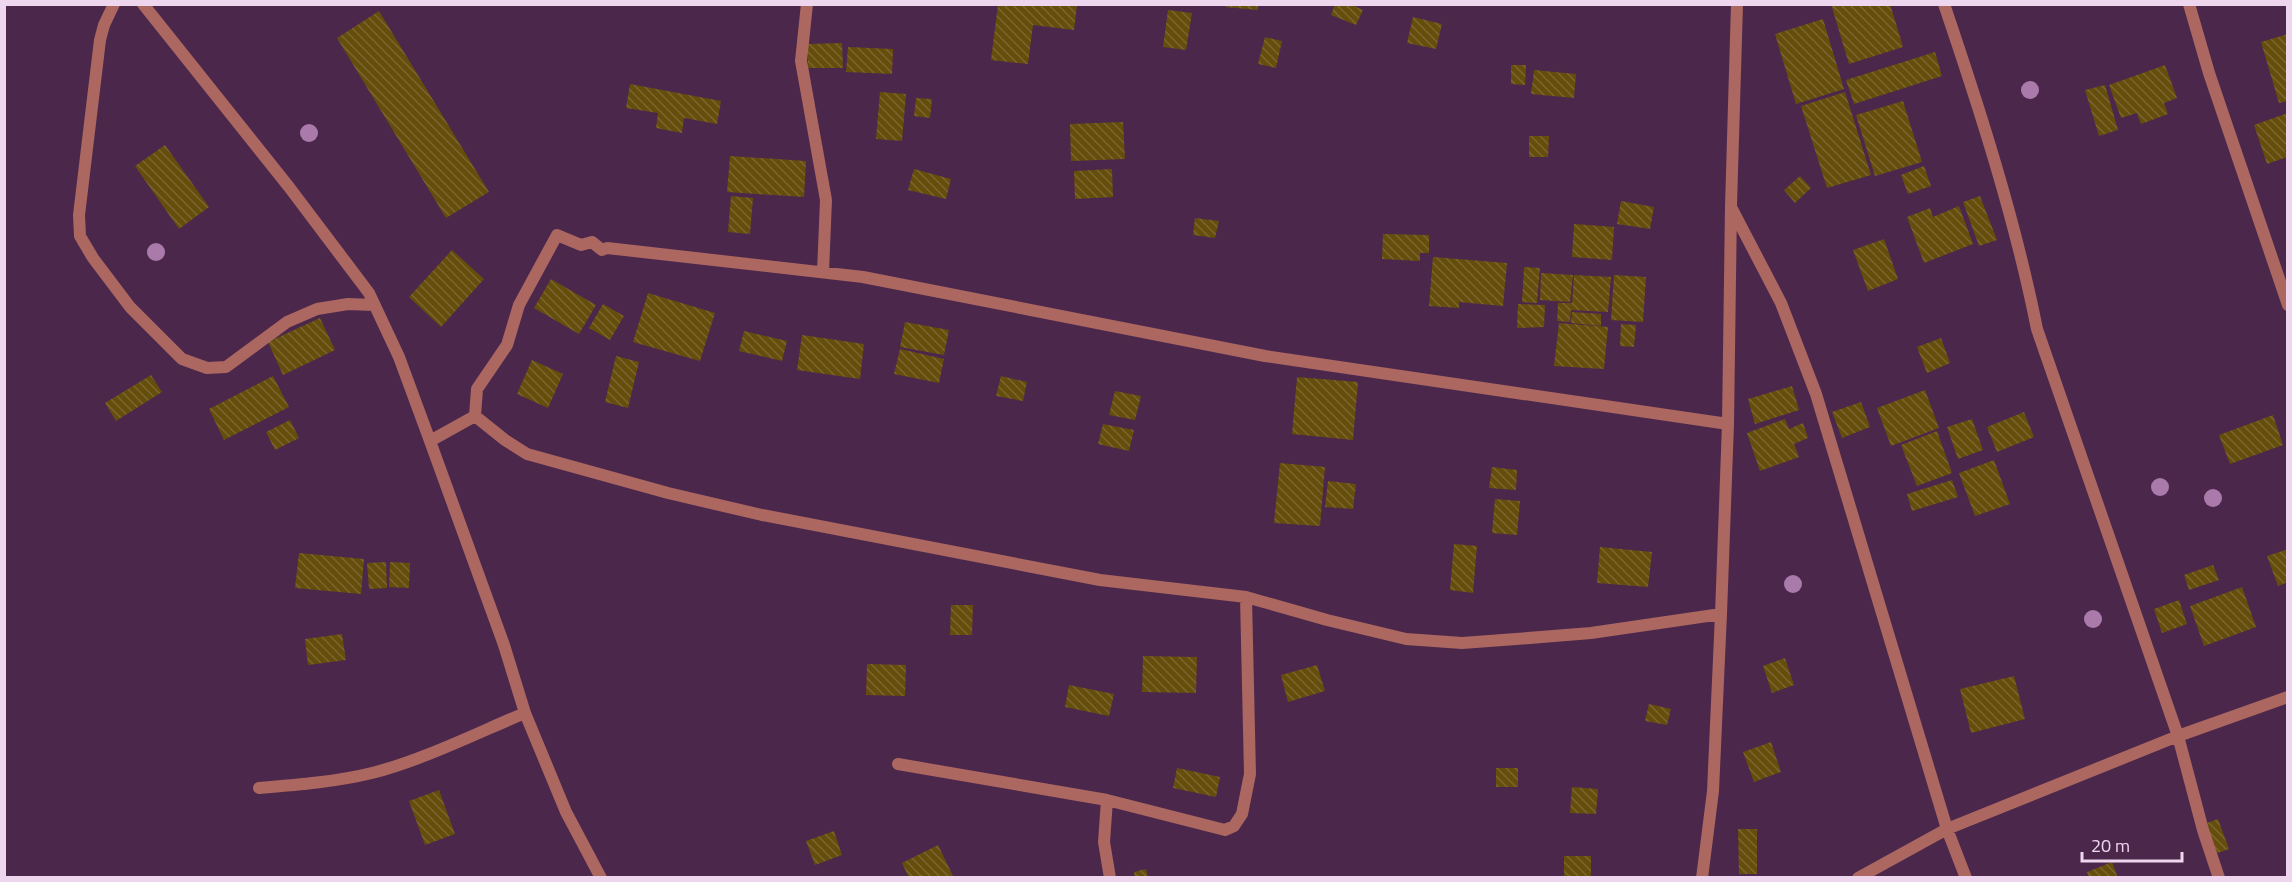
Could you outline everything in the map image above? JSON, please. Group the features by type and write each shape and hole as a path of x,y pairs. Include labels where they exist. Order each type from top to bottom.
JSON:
{"street":[{"path":"114,4 100,40 79,215 80,237 130,306 182,359 207,368 216,368 226,367 287,322 317,309 348,304 374,305"},
{"path":"143,4 289,187 369,293 399,357 504,645 525,713 566,812 601,878"},
{"path":"807,4 801,61 826,200 823,272"},
{"path":"1702,878 1713,791 1722,614 1737,4"},
{"path":"1944,4 1977,100 2022,263 2037,329 2178,736 2203,830 2219,878"},
{"path":"2189,4 2209,73 2288,305"},
{"path":"1731,206 1781,303 1816,394 1947,829 1966,878"},
{"path":"475,416 477,389 507,345 519,304 557,235 581,245 592,242 602,250 607,248 863,277 1265,356 1728,424"},
{"path":"430,441 475,416"},
{"path":"475,416 505,440 528,454 668,494 762,515 1100,580 1246,597 1406,639 1462,643 1591,633 1722,614"},
{"path":"898,764 1107,800 1225,830 1234,825 1242,814 1250,774 1246,597"},
{"path":"1858,878 1947,829 2178,736 2288,697"},
{"path":"259,788 306,784 372,772 404,762 525,713"},
{"path":"1107,800 1104,842 1110,878"}],"building":[{"path":"1226,4 1258,4 1258,10 1225,7"},
{"path":"1335,4 1350,4 1363,10 1356,25 1331,15"},
{"path":"1831,4 1890,4 1903,47 1849,64"},
{"path":"998,5 1077,5 1074,30 1033,25 1028,64 991,60"},
{"path":"1168,10 1192,13 1186,50 1163,47"},
{"path":"379,11 489,192 446,218 337,38"},
{"path":"1413,17 1442,24 1436,49 1407,43"},
{"path":"1823,19 1844,89 1796,104 1775,34"},
{"path":"2288,34 2288,101 2279,103 2261,42"},
{"path":"1265,37 1282,41 1276,68 1258,64"},
{"path":"842,43 843,68 808,68 808,44"},
{"path":"848,47 893,49 892,74 846,72"},
{"path":"1935,52 1942,76 1854,104 1846,80"},
{"path":"1511,65 1526,65 1525,85 1511,84"},
{"path":"2165,65 2177,98 2164,103 2168,114 2141,124 2137,113 2121,118 2109,85"},
{"path":"1534,70 1576,74 1574,98 1531,94"},
{"path":"630,84 721,101 717,124 684,118 682,133 656,128 658,113 626,108"},
{"path":"2105,85 2118,130 2099,136 2085,90"},
{"path":"880,92 906,94 902,141 876,139"},
{"path":"1845,92 1871,175 1827,188 1801,106"},
{"path":"916,98 932,99 930,118 914,116"},
{"path":"1903,101 1922,162 1875,176 1856,115"},
{"path":"2288,113 2288,150 2285,151 2287,157 2267,164 2254,125"},
{"path":"1123,122 1125,159 1071,161 1070,124"},
{"path":"1529,136 1549,136 1548,157 1529,157"},
{"path":"165,145 209,207 179,229 135,166"},
{"path":"730,156 806,161 804,197 727,192"},
{"path":"1924,166 1931,186 1908,194 1901,175"},
{"path":"914,169 951,179 946,199 908,190"},
{"path":"1112,169 1113,197 1075,199 1074,171"},
{"path":"1800,176 1811,188 1795,203 1784,190"},
{"path":"731,196 753,198 750,234 728,232"},
{"path":"1980,196 1997,240 1979,246 1963,202"},
{"path":"1621,201 1654,207 1650,229 1617,224"},
{"path":"1959,206 1973,244 1924,263 1907,217 1930,208 1933,217"},
{"path":"1195,218 1219,221 1215,238 1193,235"},
{"path":"1574,224 1614,227 1612,260 1572,257"},
{"path":"1383,234 1429,235 1429,253 1420,253 1420,261 1382,259"},
{"path":"1884,239 1898,279 1868,291 1853,250"},
{"path":"452,250 484,279 441,327 409,297"},
{"path":"1433,257 1507,263 1503,306 1459,302 1459,308 1429,306"},
{"path":"1524,267 1540,268 1537,303 1522,302"},
{"path":"1541,273 1573,275 1570,302 1540,300"},
{"path":"1574,275 1611,277 1608,312 1571,310 1570,322 1557,321 1558,303 1572,303"},
{"path":"1614,275 1646,277 1643,322 1611,320"},
{"path":"551,279 596,305 579,334 534,308"},
{"path":"648,293 715,313 700,361 633,342"},
{"path":"603,304 624,316 610,340 589,328"},
{"path":"1518,304 1545,305 1544,327 1517,328"},
{"path":"1572,312 1601,314 1601,326 1571,323"},
{"path":"320,318 335,350 283,375 268,342"},
{"path":"905,322 949,330 944,355 900,347"},
{"path":"1559,323 1608,327 1604,369 1554,366"},
{"path":"1621,324 1636,325 1634,347 1620,346"},
{"path":"744,331 787,341 782,361 739,351"},
{"path":"802,335 864,344 860,379 797,370"},
{"path":"1941,338 1950,363 1927,373 1917,347"},
{"path":"900,349 944,359 939,383 894,374"},
{"path":"616,356 639,362 628,408 605,402"},
{"path":"532,360 563,374 548,408 517,394"},
{"path":"151,375 162,392 116,421 105,403"},
{"path":"273,376 289,407 224,440 209,409"},
{"path":"1001,376 1027,382 1023,401 996,396"},
{"path":"1297,377 1358,382 1353,440 1292,434"},
{"path":"1792,386 1799,410 1755,424 1748,399"},
{"path":"1925,390 1939,428 1891,446 1877,408"},
{"path":"1115,391 1141,396 1135,420 1109,415"},
{"path":"1861,402 1870,427 1842,438 1832,412"},
{"path":"2024,412 2034,437 1997,452 1987,427"},
{"path":"2273,415 2283,445 2230,464 2219,435"},
{"path":"1785,419 1789,429 1803,423 1808,438 1794,444 1799,457 1760,471 1747,433"},
{"path":"1972,419 1983,450 1958,459 1947,427"},
{"path":"290,420 299,438 275,450 266,432"},
{"path":"1103,424 1134,430 1129,451 1098,444"},
{"path":"1937,431 1952,473 1917,486 1901,445"},
{"path":"1994,460 2010,504 1975,516 1959,473"},
{"path":"1280,463 1325,467 1320,526 1274,523"},
{"path":"1492,467 1517,470 1516,490 1489,488"},
{"path":"1952,480 1958,497 1912,511 1907,494"},
{"path":"1328,481 1356,484 1353,509 1325,507"},
{"path":"1495,499 1520,501 1517,535 1492,533"},
{"path":"1454,544 1477,546 1473,593 1450,590"},
{"path":"1600,547 1652,552 1648,587 1597,583"},
{"path":"2288,549 2288,582 2278,586 2267,556"},
{"path":"299,553 364,559 361,594 295,588"},
{"path":"386,562 387,588 369,589 367,563"},
{"path":"390,562 410,563 409,588 389,587"},
{"path":"2213,565 2219,580 2189,590 2184,575"},
{"path":"2242,587 2256,627 2204,646 2190,606"},
{"path":"2179,600 2187,624 2162,633 2154,609"},
{"path":"951,605 973,605 972,635 950,635"},
{"path":"342,634 346,660 308,665 305,639"},
{"path":"1143,656 1197,657 1196,693 1142,692"},
{"path":"1785,658 1794,685 1772,693 1763,666"},
{"path":"867,664 906,665 905,696 866,695"},
{"path":"1317,665 1325,691 1288,702 1281,675"},
{"path":"2014,676 2025,719 1971,733 1960,689"},
{"path":"1069,685 1114,694 1109,716 1065,707"},
{"path":"1649,704 1671,709 1667,725 1645,721"},
{"path":"1771,742 1781,772 1754,782 1743,752"},
{"path":"1177,768 1220,777 1216,797 1173,788"},
{"path":"1496,768 1518,768 1518,787 1496,787"},
{"path":"1572,787 1598,789 1596,814 1570,813"},
{"path":"439,790 455,834 425,845 409,801"},
{"path":"2218,819 2229,849 2215,854 2204,824"},
{"path":"1738,829 1757,829 1757,874 1739,874"},
{"path":"834,831 842,855 815,865 806,841"},
{"path":"938,845 954,878 909,878 902,863"},
{"path":"1564,856 1591,856 1591,877 1564,877"},
{"path":"2112,862 2118,878 2089,878 2087,872"},
{"path":"1146,869 1148,878 1135,878 1134,872"}]}
